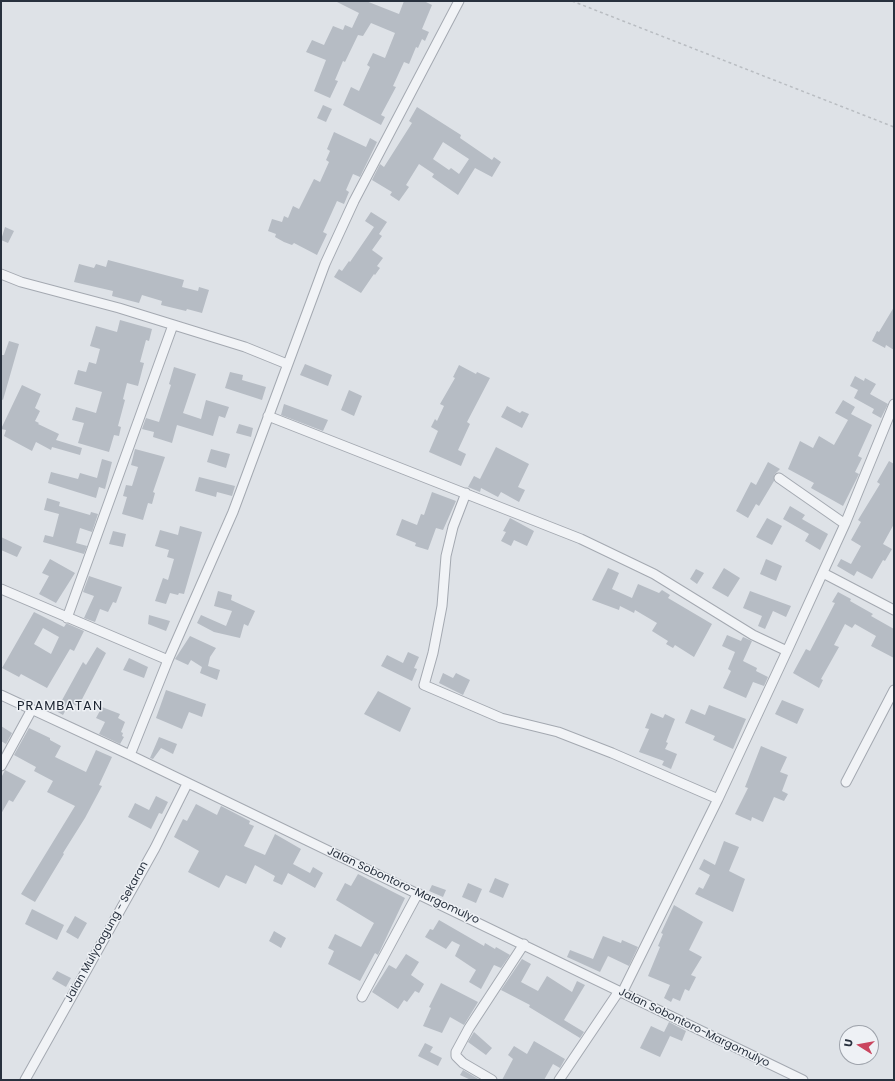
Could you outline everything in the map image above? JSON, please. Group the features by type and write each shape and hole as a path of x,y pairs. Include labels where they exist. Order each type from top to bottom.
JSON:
{"street":[{"path":"130,755 168,660 233,512 325,264 354,201 459,1"},
{"path":"1,274 21,282 119,308 245,347 287,364"},
{"path":"67,618 173,325"},
{"path":"559,1080 621,992 718,799 788,651 845,524 894,404"},
{"path":"268,416 550,526 654,574 692,599 753,635 788,651"},
{"path":"779,478 845,524"},
{"path":"466,493 453,527 446,556 442,606 433,653 424,685 501,718 558,732 612,752 718,799"},
{"path":"823,573 894,610"},
{"path":"1,589 168,660"},
{"path":"846,782 894,690"},
{"name":"Jalan Sobontoro-Margomulyo","path":"1,695 31,711 130,755 187,784 418,893 803,1080"},
{"path":"1,766 31,711"},
{"name":"Jalan Mulyoagung - Sekaran","path":"25,1080 155,848 187,784"},
{"path":"362,997 418,893"},
{"path":"492,1080 463,1063 456,1056 456,1052 468,1028 524,944"}],"path":[{"path":"572,1 894,127"}],"building":[{"path":"335,1 366,1 399,14 404,1 424,1 432,5 422,29 429,32 425,41 422,39 418,48 416,47 409,64 404,62 393,86 396,87 381,115 385,117 381,125 343,105 351,87 359,91 370,67 367,65 373,53 385,58 395,33 371,23 363,36 358,35 345,62 343,61 335,80 338,81 330,98 314,91 326,60 306,52 312,40 324,45 333,26 343,30 345,25 352,28 359,13"},
{"path":"323,105 332,109 326,122 317,118"},
{"path":"417,107 461,135 460,138 492,160 494,157 501,162 492,177 475,168 458,195 432,177 434,174 419,164 406,185 409,187 399,201 390,195 392,192 372,180 380,164 384,167 412,123 409,121","holes":["443,142 469,159 459,174 451,168 449,170 433,159"]},
{"path":"334,132 366,147 370,138 377,142 360,177 353,174 346,190 349,192 344,204 337,201 323,232 327,234 317,255 294,243 292,245 284,242 275,237 276,234 268,231 272,219 282,222 284,216 288,218 293,206 299,209 314,179 320,182 329,162 326,160 330,151 327,149"},
{"path":"371,212 387,222 379,234 382,236 372,250 383,258 377,266 380,268 361,293 334,277 339,269 342,271 349,261 350,262 374,227 365,221"},
{"path":"5,227 14,231 8,243 1,240"},
{"path":"108,260 184,280 182,287 198,291 199,287 209,290 202,313 161,305 162,301 142,295 139,303 112,296 113,291 74,282 79,264 94,268 96,264 106,267"},
{"path":"894,307 894,350 886,345 885,348 872,341 877,331 879,332"},
{"path":"120,320 152,329 149,341 146,340 140,362 144,363 138,386 127,383 123,399 125,400 118,426 121,427 119,436 114,435 109,452 78,443 84,423 72,420 76,407 96,413 102,392 74,384 78,370 86,372 89,362 96,364 100,349 90,346 96,326 117,332"},
{"path":"9,341 19,344 3,400 1,399 1,355 4,355"},
{"path":"305,364 332,375 328,386 300,375"},
{"path":"459,365 476,374 477,372 490,378 467,422 470,424 458,450 466,454 461,466 429,452 438,431 431,427 435,419 437,421 444,406 440,404 455,378 453,377"},
{"path":"174,367 196,374 183,413 201,419 206,400 229,407 225,418 219,416 213,436 177,425 172,443 153,437 154,432 142,429 146,418 159,422 171,385 169,384"},
{"path":"230,372 243,375 242,380 266,387 262,400 225,388"},
{"path":"855,376 864,381 865,378 876,384 870,394 888,404 881,418 872,413 874,409 854,398 858,390 850,386"},
{"path":"22,385 41,394 35,408 40,411 35,421 39,423 38,424 59,434 56,440 82,448 80,455 52,447 51,450 36,442 32,451 4,436 6,430 1,429"},
{"path":"349,390 362,396 354,416 341,410"},
{"path":"843,400 855,407 851,414 872,425 858,456 862,458 855,472 859,474 843,506 811,488 814,483 788,469 800,441 813,448 819,436 834,445 848,420 835,413"},
{"path":"284,404 328,420 323,431 281,415"},
{"path":"507,406 520,413 522,411 529,414 522,428 501,417"},
{"path":"239,424 253,428 251,437 236,433"},
{"path":"496,447 529,464 518,487 525,490 519,502 501,492 498,497 481,488 480,492 468,487 474,476 480,479"},
{"path":"135,449 165,457 153,492 155,493 152,504 148,503 143,520 122,514 127,497 123,496 126,485 132,486 138,467 131,465"},
{"path":"211,449 230,454 226,468 207,462"},
{"path":"102,459 112,462 105,489 99,487 96,498 48,483 51,472 78,479 80,473 97,478"},
{"path":"889,461 894,464 894,524 883,544 892,549 885,561 883,560 872,579 857,571 854,576 837,566 841,559 851,564 861,546 851,540 861,522 858,520 880,484 877,482"},
{"path":"768,462 780,469 774,475 774,481 759,506 756,504 748,518 736,511 751,482 756,485"},
{"path":"199,477 235,486 232,496 217,492 216,497 195,491"},
{"path":"432,492 456,501 443,530 436,528 428,550 415,546 416,543 396,535 402,519 417,525 421,514 424,515"},
{"path":"47,498 60,502 59,506 90,515 91,512 98,514 92,532 80,528 76,543 87,546 84,554 43,542 45,535 53,537 59,514 44,510"},
{"path":"790,506 805,515 802,519 828,534 820,550 805,541 809,534 783,519"},
{"path":"510,518 534,531 527,546 514,540 511,546 501,541 506,532 503,531"},
{"path":"767,518 782,526 772,545 756,537"},
{"path":"180,526 202,532 184,594 179,593 178,595 170,593 166,604 155,601 163,578 168,580 174,559 167,557 169,550 155,546 160,530 178,535"},
{"path":"113,531 126,534 123,547 109,544"},
{"path":"1,537 22,547 17,557 1,550"},
{"path":"50,559 75,573 56,603 39,594 49,576 42,573"},
{"path":"766,559 782,566 776,581 760,574"},
{"path":"608,568 619,573 612,589 632,598 638,584 659,593 662,590 670,595 668,598 712,624 694,657 675,645 673,648 666,644 668,641 652,631 657,623 635,610 634,613 620,606 619,610 592,600"},
{"path":"724,568 740,578 728,597 712,588"},
{"path":"696,569 704,573 697,584 690,579"},
{"path":"89,576 122,587 116,603 113,602 108,612 100,609 95,622 84,618 94,596 83,592"},
{"path":"218,591 232,595 231,600 255,611 248,626 244,624 240,638 214,632 197,623 201,615 226,626 232,611 214,606"},
{"path":"750,591 791,606 786,617 773,611 765,629 758,626 762,616 743,608"},
{"path":"838,592 851,599 850,601 873,614 871,616 894,629 894,658 871,646 876,636 855,624 852,628 845,624 834,645 839,647 821,679 823,680 819,688 793,673 806,649 810,651 835,603 832,602"},
{"path":"34,612 64,627 68,624 84,631 74,651 70,649 47,688 21,674 19,677 2,668","holes":["43,628 59,637 51,654 34,644"]},
{"path":"149,615 170,621 166,631 148,624"},
{"path":"727,635 741,641 743,637 752,641 743,661 757,668 756,671 768,677 764,686 753,682 746,698 723,688 731,671 728,669 735,652 722,646"},
{"path":"190,636 216,648 210,657 208,666 220,670 217,680 200,673 202,667 191,660 188,665 175,659"},
{"path":"97,647 106,653 78,707 70,702 63,715 56,711 83,662 86,665"},
{"path":"408,652 419,657 414,668 417,669 412,681 381,666 387,655 403,663"},
{"path":"129,658 148,667 144,678 123,670"},
{"path":"443,673 453,678 456,673 470,680 463,695 439,683"},
{"path":"166,690 206,704 202,717 189,712 182,729 156,718"},
{"path":"378,691 411,708 400,732 364,714"},
{"path":"782,700 804,709 797,724 775,714"},
{"path":"709,705 746,719 733,749 713,740 715,736 685,723 691,709 705,715"},
{"path":"102,707 120,714 118,718 125,722 121,732 123,733 122,736 124,737 120,744 99,734 105,722 96,718"},
{"path":"651,713 663,718 665,714 675,719 666,742 668,743 665,749 677,754 671,769 662,765 664,761 639,752 649,729 645,728"},
{"path":"1,726 12,733 6,744 1,741"},
{"path":"29,728 50,738 50,740 61,746 55,757 86,772 96,750 112,757 99,785 102,786 85,818 35,902 21,894 75,806 47,792 53,781 34,771 36,767 14,755"},
{"path":"159,737 177,744 173,754 161,748 153,759 150,758"},
{"path":"761,746 787,757 780,772 788,775 782,791 788,794 784,801 774,797 763,822 752,817 751,821 735,814 748,788 745,787"},
{"path":"5,770 26,781 13,802 9,800 1,814 1,778"},
{"path":"156,796 168,802 162,814 159,813 151,829 128,817 135,803 149,810"},
{"path":"196,804 217,815 221,806 250,821 249,824 254,826 244,846 265,855 275,834 301,849 293,864 310,873 313,867 323,873 315,888 288,873 282,885 273,881 275,876 255,865 246,884 226,875 219,888 188,872 199,851 174,837 183,819 187,821"},
{"path":"724,841 739,847 729,871 745,879 733,912 695,894 699,887 703,889 710,875 699,869 704,859 715,865"},
{"path":"358,874 405,898 378,955 375,953 360,981 328,964 334,951 328,948 335,934 361,947 374,923 336,900 345,883 351,886"},
{"path":"495,878 509,884 503,898 489,892"},
{"path":"468,883 482,889 476,903 462,897"},
{"path":"432,885 446,890 443,897 429,891"},
{"path":"674,905 703,922 689,950 702,957 691,975 696,977 689,991 685,989 680,1001 673,998 671,1002 664,998 670,985 648,976 660,947 658,946 663,934 661,933"},
{"path":"32,909 64,925 57,940 25,924"},
{"path":"75,916 87,923 78,939 66,932"},
{"path":"439,920 484,946 485,943 510,955 501,968 494,965 481,989 469,982 476,970 455,956 460,945 452,941 446,949 425,937 430,929 433,930"},
{"path":"274,931 286,938 281,948 269,941"},
{"path":"603,936 621,943 622,940 638,947 629,966 608,956 600,972 567,957 570,950 593,959"},
{"path":"406,954 419,962 411,975 424,984 419,993 415,991 407,1002 404,1000 398,1009 372,992 389,965 396,969"},
{"path":"522,959 531,964 521,982 538,991 547,976 572,992 577,981 585,985 564,1020 584,1032 580,1038 529,1007 530,1005 501,990"},
{"path":"57,971 71,978 66,987 52,979"},
{"path":"441,983 478,1002 464,1025 450,1017 442,1033 423,1026 431,1008 429,1007"},
{"path":"669,1022 686,1031 682,1041 670,1036 660,1057 640,1048 651,1026 664,1032"},
{"path":"474,1032 492,1048 486,1055 468,1042"},
{"path":"534,1041 565,1059 560,1068 553,1064 544,1080 502,1080 513,1059 508,1055 514,1046 527,1054"},
{"path":"425,1043 433,1047 430,1052 442,1058 438,1066 418,1056"},
{"path":"463,1070 480,1080 471,1080 460,1075"}],"district":[{"name":"PRAMBATAN","path":"60,707"}]}
